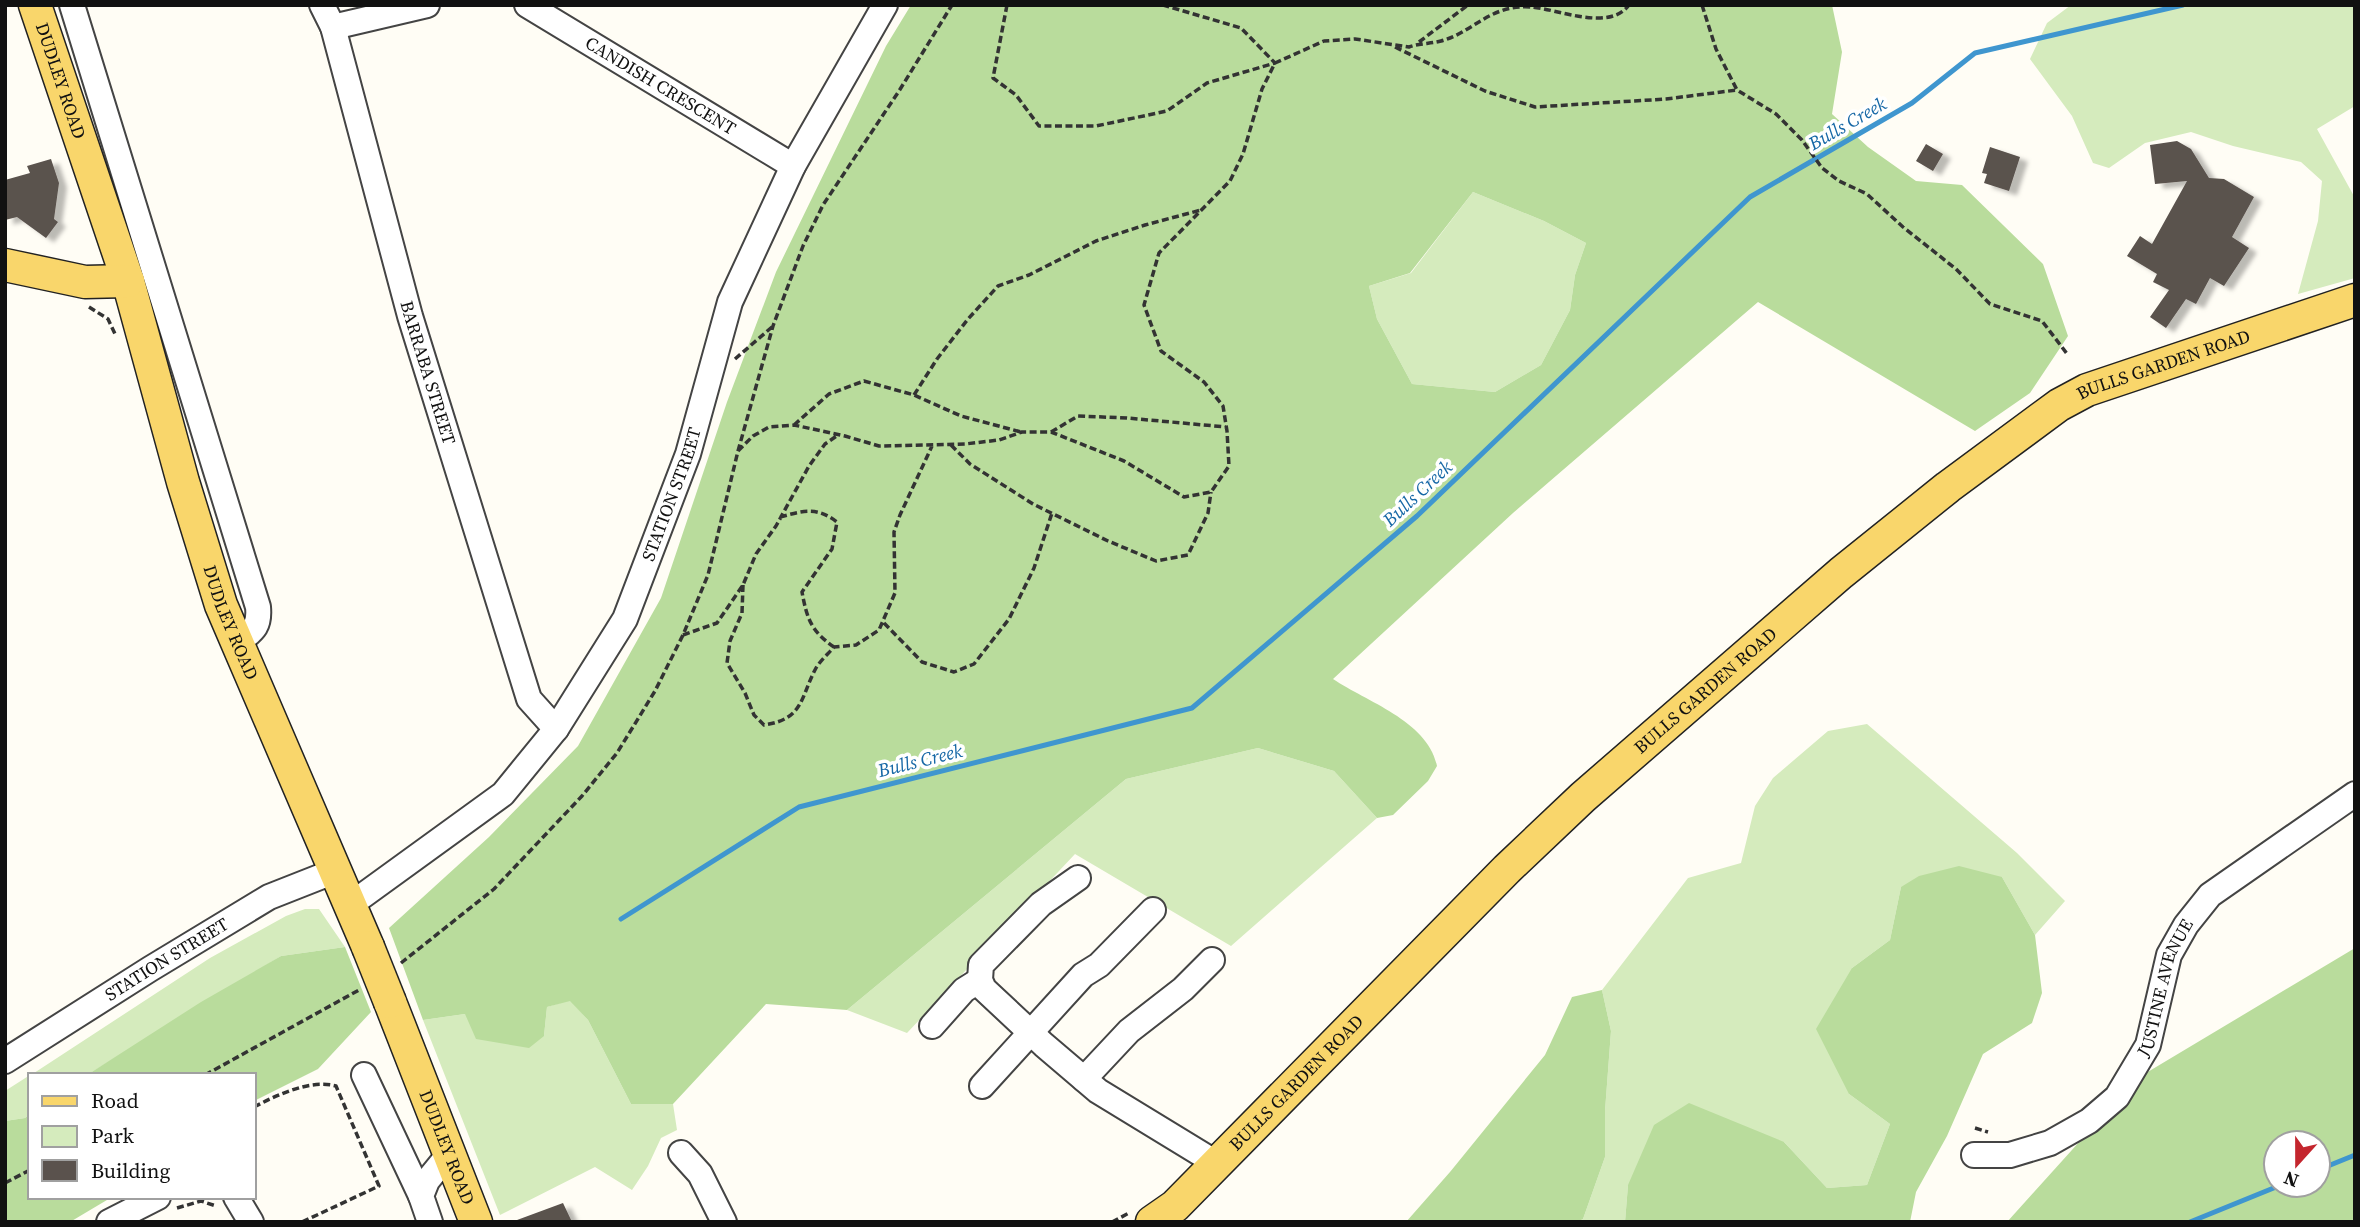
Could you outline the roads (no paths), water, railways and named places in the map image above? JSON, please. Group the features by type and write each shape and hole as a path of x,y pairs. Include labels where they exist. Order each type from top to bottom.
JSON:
{"main road":[{"name":"DUDLEY ROAD","path":"36,5 142,278 196,527 221,605 368,947 476,1222"},
{"path":"5,265 85,282 142,278"},
{"name":"BULLS GARDEN ROAD","path":"1152,1222 1175,1206 1507,869 1583,797 1841,572 1948,487 2059,405 2087,390 2355,300"}],"street":[{"path":"72,5 142,278"},
{"path":"328,16 427,5"},
{"name":"CANDISH CRESCENT","path":"527,5 793,166"},
{"name":"STATION STREET","path":"350,905 503,794 556,729 625,620 688,454 730,302 793,166 885,5"},
{"name":"BARRABA STREET","path":"328,16 410,316 528,699 556,729"},
{"name":"JUSTINE AVENUE","path":"1974,1155 2010,1155 2050,1143 2089,1121 2117,1097 2148,1045 2169,955 2186,925 2210,895 2355,794"},
{"name":"STATION STREET","path":"5,1061 150,968 269,897 335,871"},
{"path":"1078,878 1041,904 981,965 980,981 984,989 1084,1079 1131,1112 1216,1163"},
{"path":"982,1086 1029,1031 1083,975 1099,965 1153,910"},
{"path":"1084,1079 1129,1031 1183,989 1212,960"},
{"path":"932,1026 964,989 980,981"},
{"path":"364,1075 421,1196 430,1222"},
{"path":"681,1153 700,1174 724,1222"},
{"path":"421,1196 427,1181 449,1154"},
{"path":"109,1222 164,1204"},
{"path":"230,1204 251,1222"}],"waterway":[{"name":"Bulls Creek","path":"621,919 799,807 1192,708 1417,516 1750,197 1912,103 1975,53 2183,5"},
{"path":"2332,1164 2355,1155"},
{"path":"2190,1222 2262,1193"}]}
